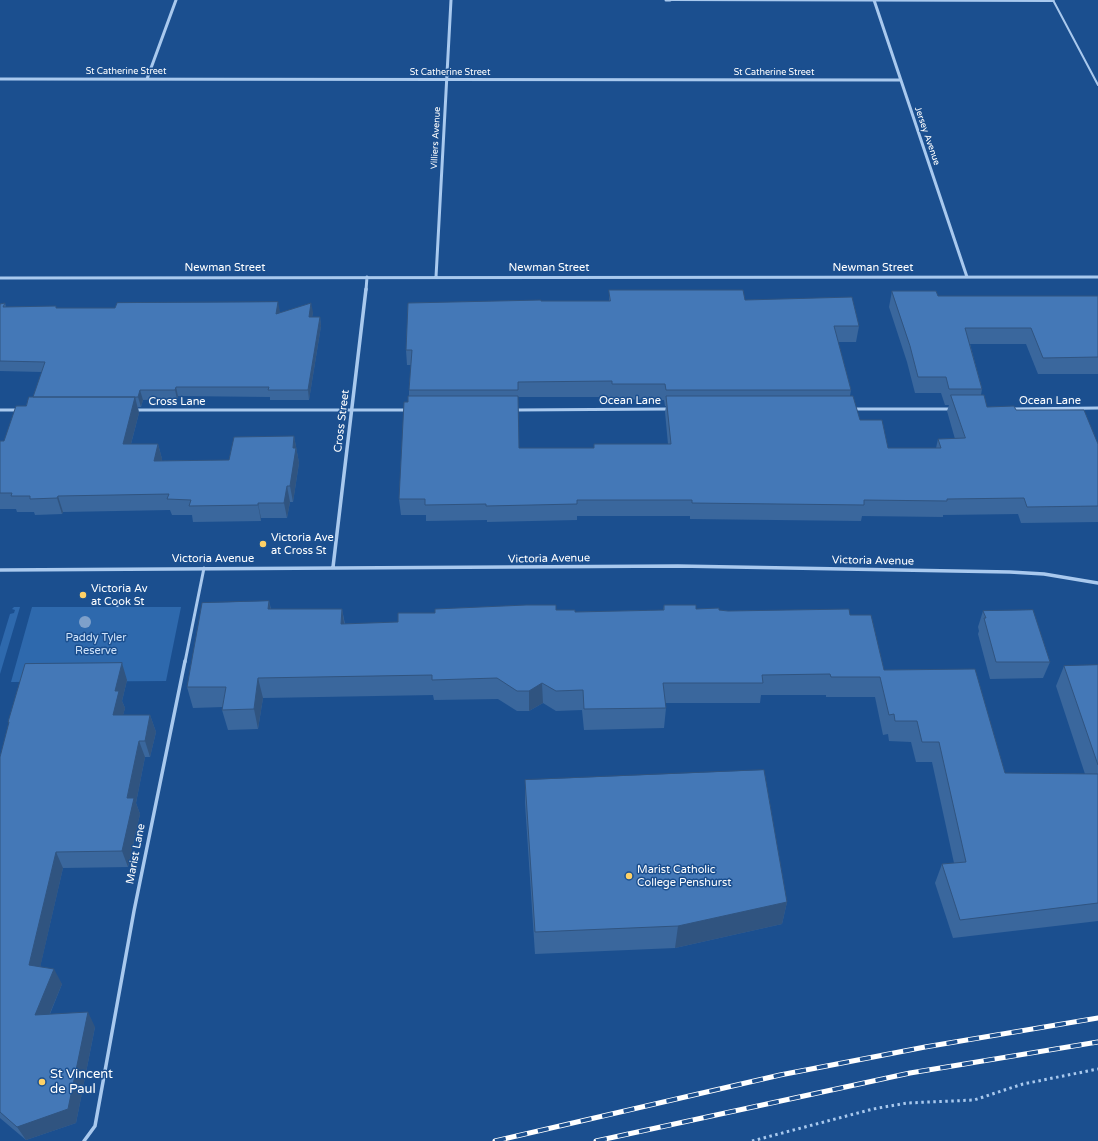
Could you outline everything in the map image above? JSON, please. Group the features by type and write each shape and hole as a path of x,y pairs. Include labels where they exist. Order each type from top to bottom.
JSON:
{"street":[{"path":"147,78 176,0"},
{"name":"Villiers Avenue","path":"436,277 451,0"},
{"name":"Jersey Avenue","path":"874,1 967,277"},
{"name":"St Catherine Street","path":"0,79 900,80"},
{"name":"Cross Street","path":"333,568 353,410 367,277"},
{"name":"Newman Street","path":"0,278 1098,277"},
{"name":"Victoria Avenue","path":"0,570 204,568 510,569 678,566 1010,572 1044,574 1098,583"}],"lane":[{"path":"670,0 1053,1 1098,85"},
{"name":"Ocean Lane","path":"1011,409 1098,408"},
{"name":"Ocean Lane","path":"512,410 670,409"},
{"path":"852,409 955,409"},
{"path":"0,410 24,410"},
{"name":"Cross Lane","path":"134,410 353,410"},
{"path":"353,410 409,410"},
{"name":"Marist Lane","path":"84,1141 95,1126 136,904 204,568"}],"path":[{"path":"117,607 118,601"},
{"path":"752,1141 873,1109 908,1103 974,1100 1023,1084 1098,1069"}],"green space":[{"path":"14,607 20,607 0,674 0,647 10,614 14,613 15,610 12,609"},
{"name":"Paddy Tyler Reserve","path":"32,607 181,607 166,681 11,682"}],"building":[{"path":"609,290 743,290 745,300 852,297 859,326 834,326 851,390 666,390 665,384 612,384 612,381 518,382 518,390 409,390 412,350 406,350 408,303 541,300 610,301"},
{"path":"892,291 936,291 938,296 1098,296 1098,357 1043,358 1031,328 965,328 982,389 949,389 946,377 918,377 910,346"},
{"path":"278,302 276,314 311,303 309,317 320,317 308,390 268,390 269,387 176,387 175,390 140,390 138,397 33,397 45,362 0,361 0,304 5,303 3,307 56,306 56,308 115,308 117,303"},
{"path":"951,395 984,395 987,407 1014,406 1016,410 1084,410 1098,444 1098,506 1027,507 1024,498 947,499 947,501 864,500 864,505 692,503 692,500 577,500 577,504 486,506 486,504 425,505 425,499 399,499 404,402 408,402 408,396 518,396 519,448 594,448 594,444 671,444 666,396 853,396 860,420 882,420 888,448 941,448 938,439 965,438"},
{"path":"29,397 135,397 123,444 158,444 154,461 229,460 234,437 294,436 293,448 296,448 290,486 287,486 284,503 189,506 191,500 167,499 169,494 58,496 57,498 30,499 30,496 11,496 12,493 0,493 0,441 4,441 16,406 26,406"},
{"path":"269,601 268,609 342,609 341,624 398,622 398,613 435,613 435,609 526,605 556,605 556,610 575,610 575,612 664,610 664,605 696,605 696,609 719,608 719,610 728,611 849,609 850,615 871,615 884,670 975,669 1005,773 1098,774 1098,903 960,920 942,864 966,862 939,742 922,742 917,721 895,721 894,714 889,715 880,677 831,677 830,674 762,675 763,683 663,683 666,708 584,709 583,690 556,691 542,683 529,691 517,691 497,678 432,680 432,675 258,678 254,709 222,710 226,687 187,687 202,603"},
{"path":"1033,610 1050,662 996,662 983,611"},
{"path":"122,663 115,691 119,691 113,715 150,715 145,741 139,741 127,798 134,798 122,851 56,852 29,965 54,969 35,1015 88,1012 68,1109 17,1127 0,1112 0,757 8,722 25,664"},
{"path":"1098,665 1098,765 1064,666"},
{"path":"764,770 787,902 678,926 535,932 525,780"}],"railway":[{"path":"495,1141 780,1075 925,1047 1098,1018"},
{"path":"596,1141 910,1073 1098,1042"}],"place":[{"name":"Victoria Ave at Cross St","path":"263,544"},
{"name":"Victoria Av at Cook St","path":"83,595"},
{"name":"Marist Catholic College Penshurst","path":"629,876"},
{"name":"St Vincent de Paul","path":"42,1082"}]}
